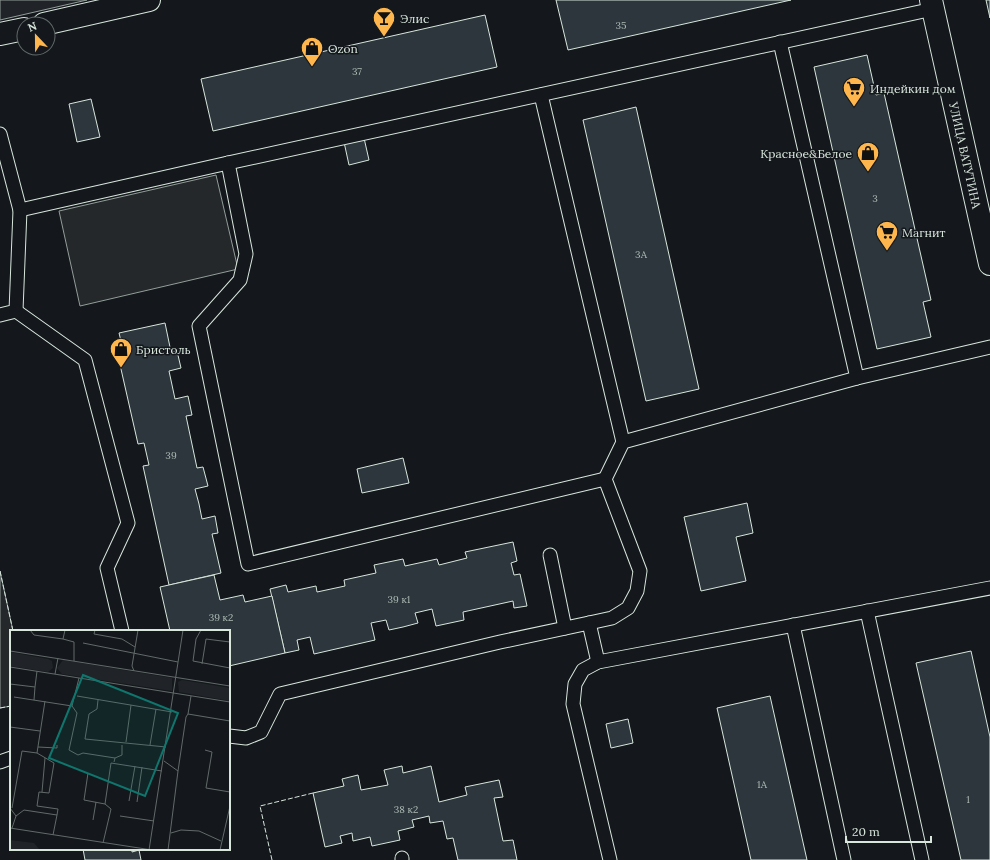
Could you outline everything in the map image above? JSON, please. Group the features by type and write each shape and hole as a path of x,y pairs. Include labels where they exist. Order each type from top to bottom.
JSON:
{"street":[{"path":"56,21 149,0"},
{"name":"УЛИЦА ВАТУТИНА","path":"932,4 990,264"},
{"path":"0,34 16,31"}],"lane":[{"path":"20,210 197,174 228,163 780,42 932,4"},
{"path":"780,42 857,378"},
{"path":"230,736 246,738 261,732 280,694 500,642 612,618 628,608 636,591 640,571 605,479 623,442 541,95"},
{"path":"0,134 20,210 16,311"},
{"path":"228,163 246,254 240,280 199,326 248,564 605,479"},
{"path":"0,315 16,311 85,360 128,523 107,568 122,630"},
{"path":"623,442 857,378 990,347"},
{"path":"550,555 565,628"},
{"path":"610,860 573,704 575,684 583,670 598,662 990,588"},
{"path":"867,611 922,860"},
{"path":"589,623 598,662"},
{"path":"793,625 844,860"},
{"path":"0,762 10,758"}],"shaded area":[{"path":"0,0 87,0 16,16 0,20"},
{"path":"216,175 238,269 80,306 59,211"},
{"path":"0,571 13,630 10,630 10,706 0,708"}],"building":[{"path":"556,0 791,0 568,50"},
{"path":"986,0 990,0 990,18"},
{"path":"485,15 497,67 213,131 201,79"},
{"path":"867,55 876,95 884,93 931,300 923,302 931,337 877,349 814,67"},
{"path":"91,99 100,137 77,142 69,104"},
{"path":"636,107 699,389 646,401 583,120"},
{"path":"364,138 369,160 349,165 344,142"},
{"path":"165,323 171,352 177,351 181,368 169,371 175,399 188,396 192,415 186,416 197,468 203,467 208,486 195,489 202,519 215,516 218,533 212,534 221,573 169,585 143,466 149,465 144,443 138,444 116,347 122,345 119,333"},
{"path":"403,458 409,483 362,493 357,469"},
{"path":"747,503 753,533 736,537 746,581 701,591 684,517"},
{"path":"513,542 517,561 511,563 514,575 520,574 527,606 514,608 513,601 463,612 464,620 436,626 432,609 415,613 418,623 403,627 389,630 386,620 371,623 375,640 314,654 310,637 297,640 299,650 285,653 270,589 286,585 288,592 316,586 317,592 345,586 344,580 376,573 374,565 403,559 405,566 437,559 439,565 467,558 465,552"},
{"path":"214,575 220,600 243,595 245,602 272,596 285,653 230,666 230,630 170,630 160,587"},
{"path":"971,651 990,737 990,860 961,860 916,663"},
{"path":"770,696 807,860 751,860 717,708"},
{"path":"628,719 633,743 611,748 606,724"},
{"path":"402,766 403,773 431,766 439,802 467,795 465,787 499,780 503,797 494,798 503,841 513,840 517,860 458,860 453,838 447,839 443,821 430,823 429,816 412,820 414,827 398,831 400,840 372,846 370,837 353,841 352,833 340,836 342,843 325,847 313,793 344,786 342,779 358,775 361,790 388,785 384,770"},
{"path":"83,850 132,850 132,852 139,850 141,860 85,860"}],"fence":[{"path":"0,571 13,630"},
{"path":"0,708 10,706"},
{"path":"272,860 260,806 313,793"}],"place":[{"name":"Элис","path":"384,38"},
{"name":"Ozon","path":"312,68"},
{"name":"Индейкин дом","path":"854,108"},
{"name":"Красное&Белое","path":"868,172"},
{"name":"Магнит","path":"887,252"},
{"name":"Бристоль","path":"121,368"}]}
